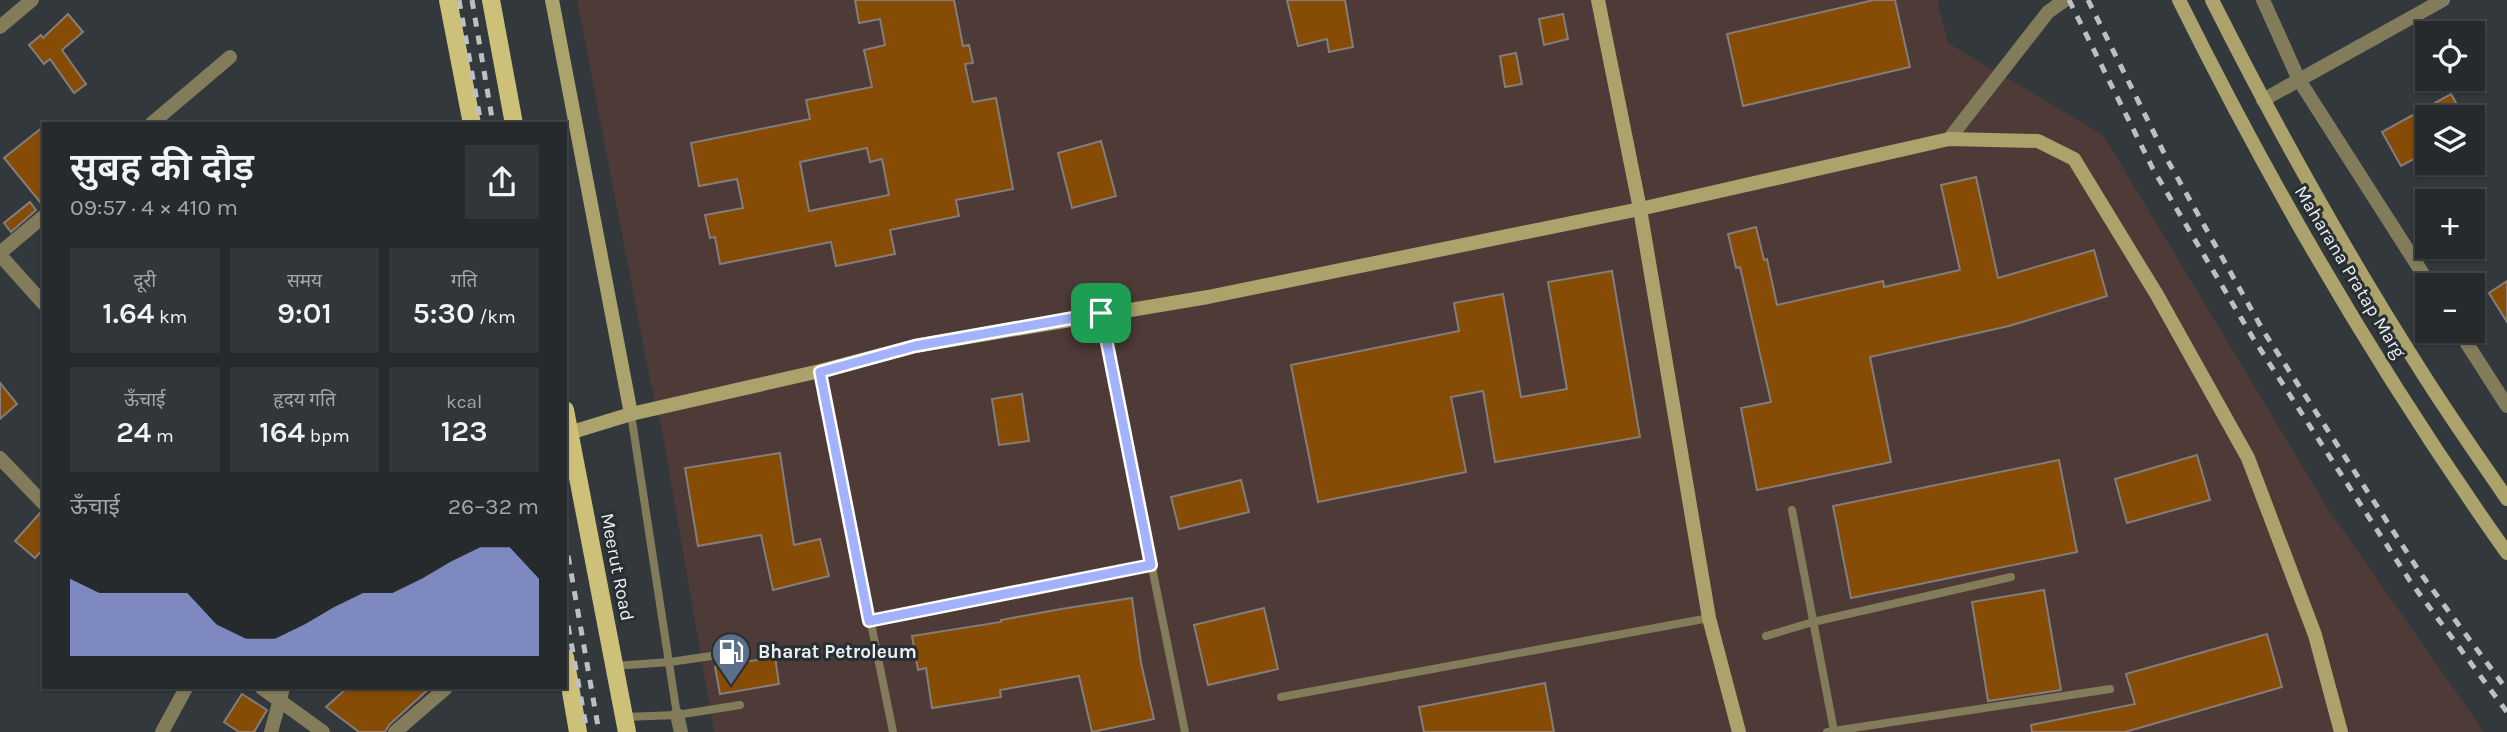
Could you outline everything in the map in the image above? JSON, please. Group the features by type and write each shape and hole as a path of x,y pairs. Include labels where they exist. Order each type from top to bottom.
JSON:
{"main road":[{"path":"448,0 472,122"},
{"path":"491,0 514,122"},
{"name":"Meerut Road","path":"567,433 626,725"},
{"path":"567,669 578,732"}],"street":[{"path":"0,27 32,0"},
{"path":"552,0 631,414"},
{"path":"1598,0 1640,209 1709,618 1739,732"},
{"path":"1949,139 2048,12 2065,0"},
{"name":"Maharana Pratap Marg","path":"2179,0 2230,103 2305,240 2395,386 2506,550"},
{"name":"Maharana Pratap Marg","path":"2212,0 2263,100 2332,223 2418,367 2507,499"},
{"path":"2263,0 2299,80 2422,273"},
{"path":"2263,100 2443,0"},
{"path":"153,122 230,57"},
{"path":"567,433 631,414 820,372 915,346 1208,297 1640,209 1949,139 2038,141 2074,159 2157,295 2248,458 2315,635 2341,732"},
{"path":"42,218 0,254 42,302"},
{"path":"2467,343 2507,405"},
{"path":"0,458 42,502"},
{"path":"162,732 185,689"},
{"path":"395,732 445,689"},
{"path":"271,732 282,694 323,732"},
{"path":"677,715 681,732"}],"lane":[{"path":"1101,313 1185,732"},
{"path":"820,372 893,732"},
{"path":"631,414 677,715"},
{"path":"1792,510 1830,732 2110,689"},
{"path":"869,621 1151,565"},
{"path":"1766,636 1813,622 2011,577"},
{"path":"1281,697 1709,618"},
{"path":"614,666 725,654"},
{"path":"626,725 740,705"}],"shaded area":[{"path":"577,0 1937,0 1948,43 2103,135 2329,510 2484,732 714,732 662,430"}],"building":[{"path":"855,0 954,0 963,46 969,45 973,63 965,64 973,102 996,98 1013,189 956,200 959,216 890,230 895,254 836,266 831,242 720,264 715,237 710,238 705,215 743,208 737,179 699,186 691,143 810,119 806,100 872,87 864,50 885,45 880,19 859,23","holes":["867,148 870,162 882,159 889,195 809,211 800,162"]},
{"path":"1287,0 1345,0 1353,47 1329,52 1327,39 1298,46"},
{"path":"1874,0 1895,0 1910,67 1743,106 1727,34"},
{"path":"68,14 83,32 62,50 86,84 74,93 50,59 44,64 29,45 41,35 43,38"},
{"path":"1563,14 1568,39 1544,45 1539,19"},
{"path":"1516,53 1522,84 1505,87 1500,56"},
{"path":"2451,94 2457,105 2431,105"},
{"path":"2415,114 2415,158 2401,166 2382,132"},
{"path":"42,128 42,205 4,158"},
{"path":"1101,141 1116,196 1072,208 1058,153"},
{"path":"1976,177 1998,278 2094,250 2107,296 2009,326 1870,357 1891,462 1757,490 1741,408 1771,402 1740,267 1736,268 1728,234 1756,227 1764,260 1767,259 1777,305 1883,281 1884,287 1960,270 1941,185"},
{"path":"30,202 36,210 11,232 4,223"},
{"path":"1612,271 1640,437 1495,462 1483,391 1451,397 1466,472 1318,502 1291,365 1459,331 1454,303 1503,294 1521,397 1567,389 1548,282"},
{"path":"2507,281 2507,322 2489,293"},
{"path":"0,383 17,404 0,419"},
{"path":"1022,394 1029,441 999,445 992,399"},
{"path":"780,453 794,545 820,539 829,576 773,590 761,535 698,546 685,468"},
{"path":"2197,455 2210,500 2127,523 2115,479"},
{"path":"2059,460 2077,552 1851,598 1833,506"},
{"path":"1241,480 1249,512 1179,529 1171,497"},
{"path":"42,513 42,550 35,558 15,541"},
{"path":"2044,590 2061,690 1988,701 1972,602"},
{"path":"1132,598 1141,663 1154,719 1092,732 1079,676 1000,690 1001,697 932,708 926,668 918,670 912,636"},
{"path":"1264,608 1278,669 1208,685 1194,625"},
{"path":"2267,634 2282,687 2125,732 2032,732 2031,725 2135,704 2126,674"},
{"path":"775,657 779,684 720,694 715,667"},
{"path":"1545,683 1554,732 1424,732 1419,707"},
{"path":"346,689 429,689 389,725 385,732 359,732 326,707"},
{"path":"242,694 267,710 254,732 239,732 224,722"}],"railway":[{"path":"459,0 481,122"},
{"path":"472,0 493,122"},
{"path":"2069,0 2153,169 2253,338 2410,581 2507,712"},
{"path":"2088,0 2168,161 2264,332 2421,574 2507,690"},
{"path":"567,549 599,732"},
{"path":"567,619 587,732"}],"place":[{"name":"Bharat Petroleum","path":"731,686"}],"route":[{"path":"1101,313 1106,349 1151,565 869,621 820,372 915,346 1101,313"}]}
